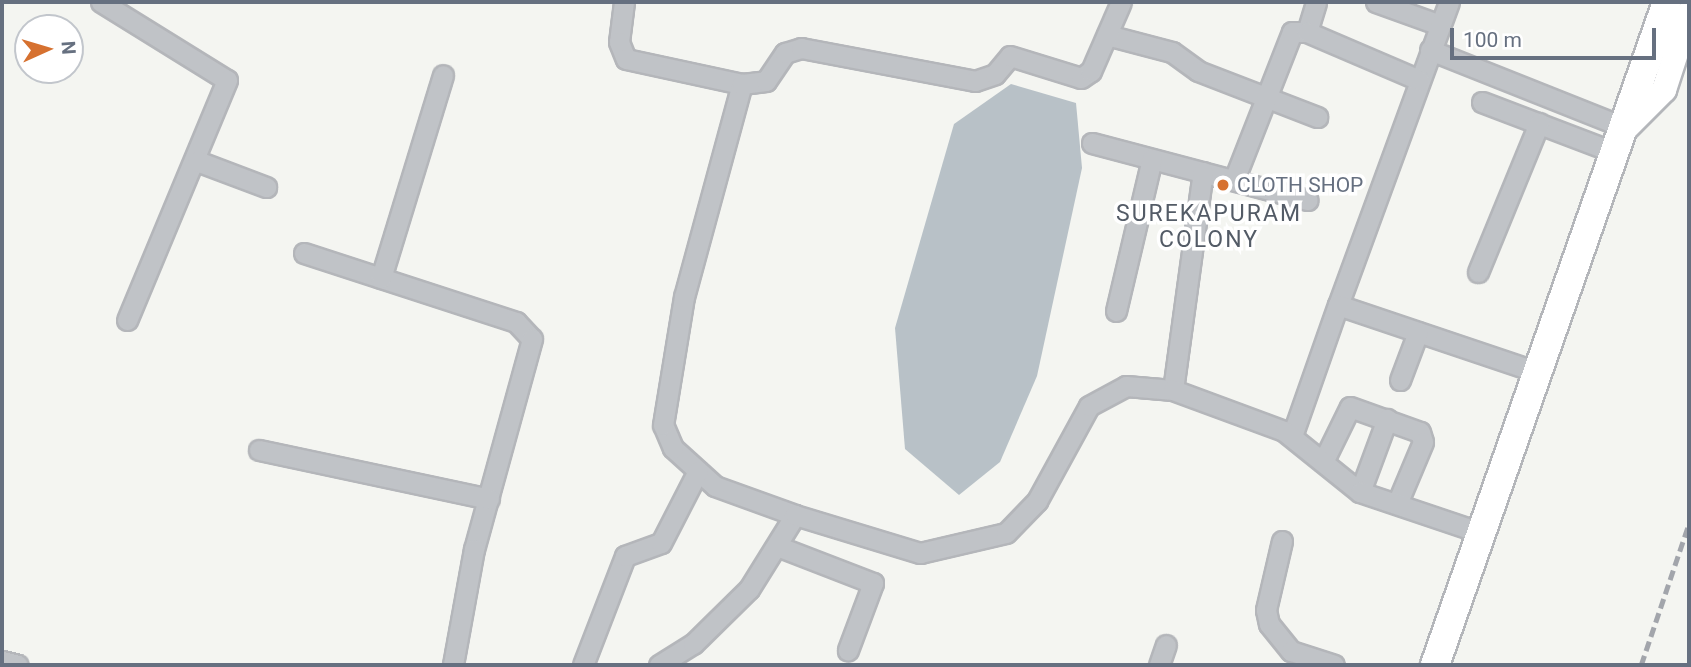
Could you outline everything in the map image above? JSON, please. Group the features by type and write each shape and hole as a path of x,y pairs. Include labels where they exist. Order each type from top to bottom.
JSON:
{"highway":[{"path":"1435,665 1479,531 1621,140 1667,2"}],"main road":[{"path":"1621,140 1664,90 1689,12"}],"street":[{"path":"101,2 226,76 225,96 127,320"},
{"path":"624,2 619,42 626,59 742,84 766,81 785,53 802,48 975,81 995,75 1010,56 1081,78 1091,71 1121,2"},
{"path":"1307,32 1316,2"},
{"path":"1376,2 1440,25"},
{"path":"1292,436 1449,2"},
{"path":"1234,180 1292,32 1307,32 1419,80"},
{"path":"1107,35 1172,52 1198,71 1317,117"},
{"path":"1430,50 1621,140"},
{"path":"381,278 443,75"},
{"path":"742,84 684,297 663,425 673,448 726,492 920,553 989,541 1025,519 1090,406 1126,386 1173,390 1292,436 1360,492 1479,531"},
{"path":"1482,102 1539,123 1621,140"},
{"path":"1478,272 1539,123"},
{"path":"1092,143 1308,200"},
{"path":"1116,311 1152,159"},
{"path":"197,161 266,187"},
{"path":"1173,390 1203,172"},
{"path":"304,253 516,322 532,339 489,499 453,665"},
{"path":"1338,305 1537,372"},
{"path":"1400,380 1418,332"},
{"path":"1323,462 1345,409 1387,419 1423,436 1397,504"},
{"path":"1360,492 1387,419"},
{"path":"259,450 489,499"},
{"path":"583,665 625,556 661,543 698,471"},
{"path":"659,665 701,637 757,579 795,514"},
{"path":"1282,541 1265,610 1269,624 1291,651 1334,665"},
{"path":"778,546 873,583 848,650"},
{"path":"1159,665 1166,645"},
{"path":"2,661 18,665"}],"shaded area":[{"path":"1011,84 1076,103 1082,168 1037,376 1000,462 959,495 905,449 895,328 954,124"}],"railway":[{"path":"1641,665 1689,523"}],"place":[{"name":"CLOTH SHOP","path":"1223,185"}],"district":[{"name":"SUREKAPURAM COLONY","path":"1209,227"}]}
